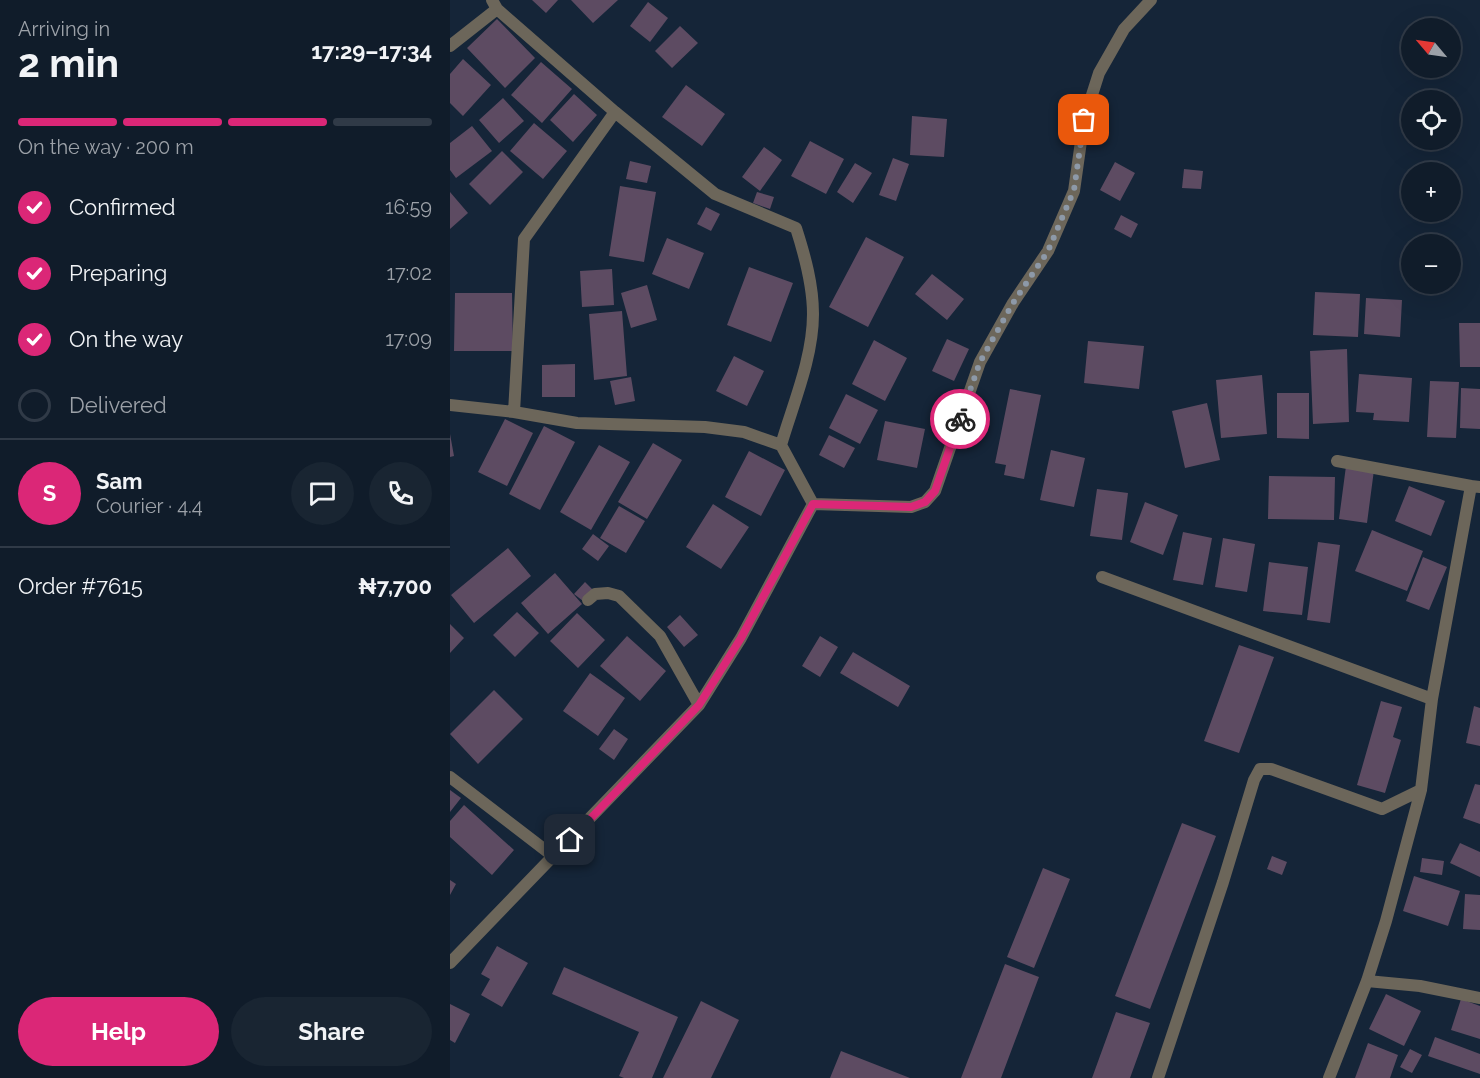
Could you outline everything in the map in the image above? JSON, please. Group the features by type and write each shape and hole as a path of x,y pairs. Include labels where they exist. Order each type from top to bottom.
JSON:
{"street":[{"path":"813,504 911,507 925,502 935,491 980,362 1013,303 1048,251 1074,190 1084,120 1099,73 1124,29 1151,0"},
{"path":"450,46 494,4 615,112 715,194 796,228 807,264 813,315 807,359 781,445"},
{"path":"514,412 524,239 615,112"},
{"path":"450,405 514,412 577,423 705,426 744,432 781,445 813,504"},
{"path":"1329,1078 1367,981 1386,921 1421,790 1432,699 1476,486 1337,461"},
{"path":"450,963 699,705 741,638 813,504"},
{"path":"1102,577 1432,699"},
{"path":"588,600 595,594 608,593 619,596 660,636 699,705"},
{"path":"1158,1078 1254,780 1260,769 1271,769 1382,809 1421,790"},
{"path":"450,777 553,856"},
{"path":"1367,981 1420,986 1480,998"}],"building":[{"path":"532,0 558,0 546,13"},
{"path":"571,0 618,0 593,23"},
{"path":"648,2 668,18 650,42 630,26"},
{"path":"497,19 535,58 505,88 467,48"},
{"path":"680,26 698,43 672,68 655,51"},
{"path":"463,59 491,85 463,116 450,103 450,74"},
{"path":"541,62 572,89 542,123 511,95"},
{"path":"686,85 725,114 702,146 662,117"},
{"path":"574,94 597,115 573,142 550,120"},
{"path":"503,98 524,121 499,143 479,120"},
{"path":"912,116 947,119 944,157 910,155"},
{"path":"534,123 567,151 543,179 510,151"},
{"path":"472,126 492,151 456,178 450,170 450,143"},
{"path":"810,141 844,159 826,194 791,176"},
{"path":"764,147 782,160 760,191 742,177"},
{"path":"502,151 523,172 490,205 469,184"},
{"path":"893,158 909,164 896,201 879,195"},
{"path":"630,161 651,166 647,183 626,179"},
{"path":"1115,162 1135,173 1120,201 1100,190"},
{"path":"855,163 872,173 853,203 837,192"},
{"path":"1184,169 1203,171 1201,189 1182,188"},
{"path":"620,186 656,192 644,262 609,256"},
{"path":"450,192 468,213 450,229"},
{"path":"757,192 774,197 770,209 753,203"},
{"path":"706,207 720,214 711,231 697,224"},
{"path":"1121,215 1138,224 1131,238 1114,229"},
{"path":"866,237 904,257 868,327 829,307"},
{"path":"667,238 704,253 689,289 652,274"},
{"path":"749,267 793,283 771,342 727,325"},
{"path":"612,269 614,305 582,307 580,271"},
{"path":"932,274 964,299 947,320 915,294"},
{"path":"647,285 657,320 631,328 621,293"},
{"path":"1315,292 1360,294 1358,337 1313,335"},
{"path":"455,293 512,293 513,351 454,351"},
{"path":"1366,298 1402,300 1400,337 1364,334"},
{"path":"622,311 627,376 594,380 589,314"},
{"path":"1459,323 1480,323 1480,367 1460,367"},
{"path":"947,339 969,349 954,381 932,371"},
{"path":"874,340 907,358 885,401 852,384"},
{"path":"1088,341 1144,346 1139,389 1084,383"},
{"path":"1347,349 1349,422 1313,424 1310,351"},
{"path":"734,356 764,371 747,406 716,391"},
{"path":"575,364 575,397 542,397 542,365"},
{"path":"1359,374 1412,378 1409,422 1373,420 1374,413 1356,412"},
{"path":"1262,375 1267,434 1221,438 1216,380"},
{"path":"631,377 635,401 615,405 610,381"},
{"path":"1430,381 1459,382 1456,438 1427,437"},
{"path":"1461,388 1480,389 1480,429 1460,428"},
{"path":"1010,389 1041,395 1024,479 1004,475 1006,465 995,463"},
{"path":"1277,393 1309,393 1309,439 1277,438"},
{"path":"846,394 878,410 860,444 829,428"},
{"path":"1207,403 1220,460 1185,468 1172,411"},
{"path":"505,419 533,433 507,486 478,472"},
{"path":"885,421 925,429 917,468 877,460"},
{"path":"544,426 575,442 540,510 509,494"},
{"path":"450,434 454,456 450,457"},
{"path":"829,435 855,448 844,468 819,455"},
{"path":"653,443 682,460 647,519 618,502"},
{"path":"599,445 630,462 591,530 560,512"},
{"path":"1051,450 1085,458 1074,507 1040,500"},
{"path":"749,451 785,470 761,516 725,497"},
{"path":"1346,466 1374,470 1367,523 1339,519"},
{"path":"1269,476 1335,477 1334,520 1268,519"},
{"path":"1409,486 1445,501 1431,536 1395,521"},
{"path":"1097,489 1128,493 1122,540 1090,536"},
{"path":"1145,502 1178,515 1163,555 1130,542"},
{"path":"713,504 749,527 721,569 686,547"},
{"path":"619,506 645,521 626,553 600,538"},
{"path":"1372,530 1423,551 1407,591 1355,571"},
{"path":"1183,532 1212,538 1203,585 1173,580"},
{"path":"593,534 609,546 598,561 582,549"},
{"path":"1223,538 1255,544 1247,592 1215,587"},
{"path":"1318,542 1340,545 1330,623 1307,620"},
{"path":"508,548 531,576 474,623 451,595"},
{"path":"1423,557 1447,567 1429,610 1406,601"},
{"path":"1269,562 1308,567 1302,615 1263,611"},
{"path":"555,573 582,604 548,634 521,603"},
{"path":"585,582 593,590 583,601 574,594"},
{"path":"517,612 539,633 515,657 493,635"},
{"path":"577,613 605,640 578,668 550,641"},
{"path":"680,615 698,635 684,647 667,627"},
{"path":"450,624 464,638 450,653"},
{"path":"627,636 666,671 640,701 600,666"},
{"path":"820,636 838,647 820,677 802,666"},
{"path":"1239,645 1274,657 1239,753 1204,741"},
{"path":"853,652 910,686 898,707 840,673"},
{"path":"590,673 625,698 598,736 563,711"},
{"path":"494,690 523,719 478,764 450,734"},
{"path":"1381,701 1402,707 1393,737 1401,740 1385,793 1357,785"},
{"path":"1474,706 1480,708 1480,746 1466,743"},
{"path":"614,729 628,739 614,760 599,749"},
{"path":"1475,784 1480,785 1480,824 1463,818"},
{"path":"450,790 461,798 450,812"},
{"path":"464,805 514,850 492,875 450,837 450,821"},
{"path":"1182,823 1216,836 1150,1009 1115,996"},
{"path":"1460,843 1480,852 1480,877 1450,863"},
{"path":"1272,856 1287,862 1282,875 1267,869"},
{"path":"1422,858 1444,861 1442,875 1420,872"},
{"path":"1043,868 1070,879 1034,968 1007,957"},
{"path":"1414,876 1460,891 1448,926 1403,911"},
{"path":"450,880 456,884 450,895"},
{"path":"1465,894 1480,895 1480,930 1463,929"},
{"path":"497,946 528,963 502,1007 481,995 490,979 481,974"},
{"path":"1005,964 1039,977 1001,1078 961,1078"},
{"path":"564,967 678,1017 652,1078 619,1076 639,1032 552,994"},
{"path":"1386,994 1421,1011 1404,1046 1369,1029"},
{"path":"1461,999 1480,1006 1480,1039 1451,1030"},
{"path":"701,1001 739,1020 711,1078 663,1078"},
{"path":"450,1004 470,1014 455,1043 450,1040"},
{"path":"1116,1012 1150,1023 1130,1078 1092,1078"},
{"path":"1435,1037 1480,1054 1480,1074 1428,1056"},
{"path":"1368,1043 1398,1055 1390,1078 1355,1078"},
{"path":"1410,1049 1422,1055 1412,1073 1400,1067"},
{"path":"841,1051 910,1078 830,1078"}],"way so far":[{"path":"960,419 980,362 1013,303 1048,251 1074,190 1084,120"}],"route":[{"path":"570,840 699,705 741,638 813,504 911,507 925,502 935,491 960,419"}]}
